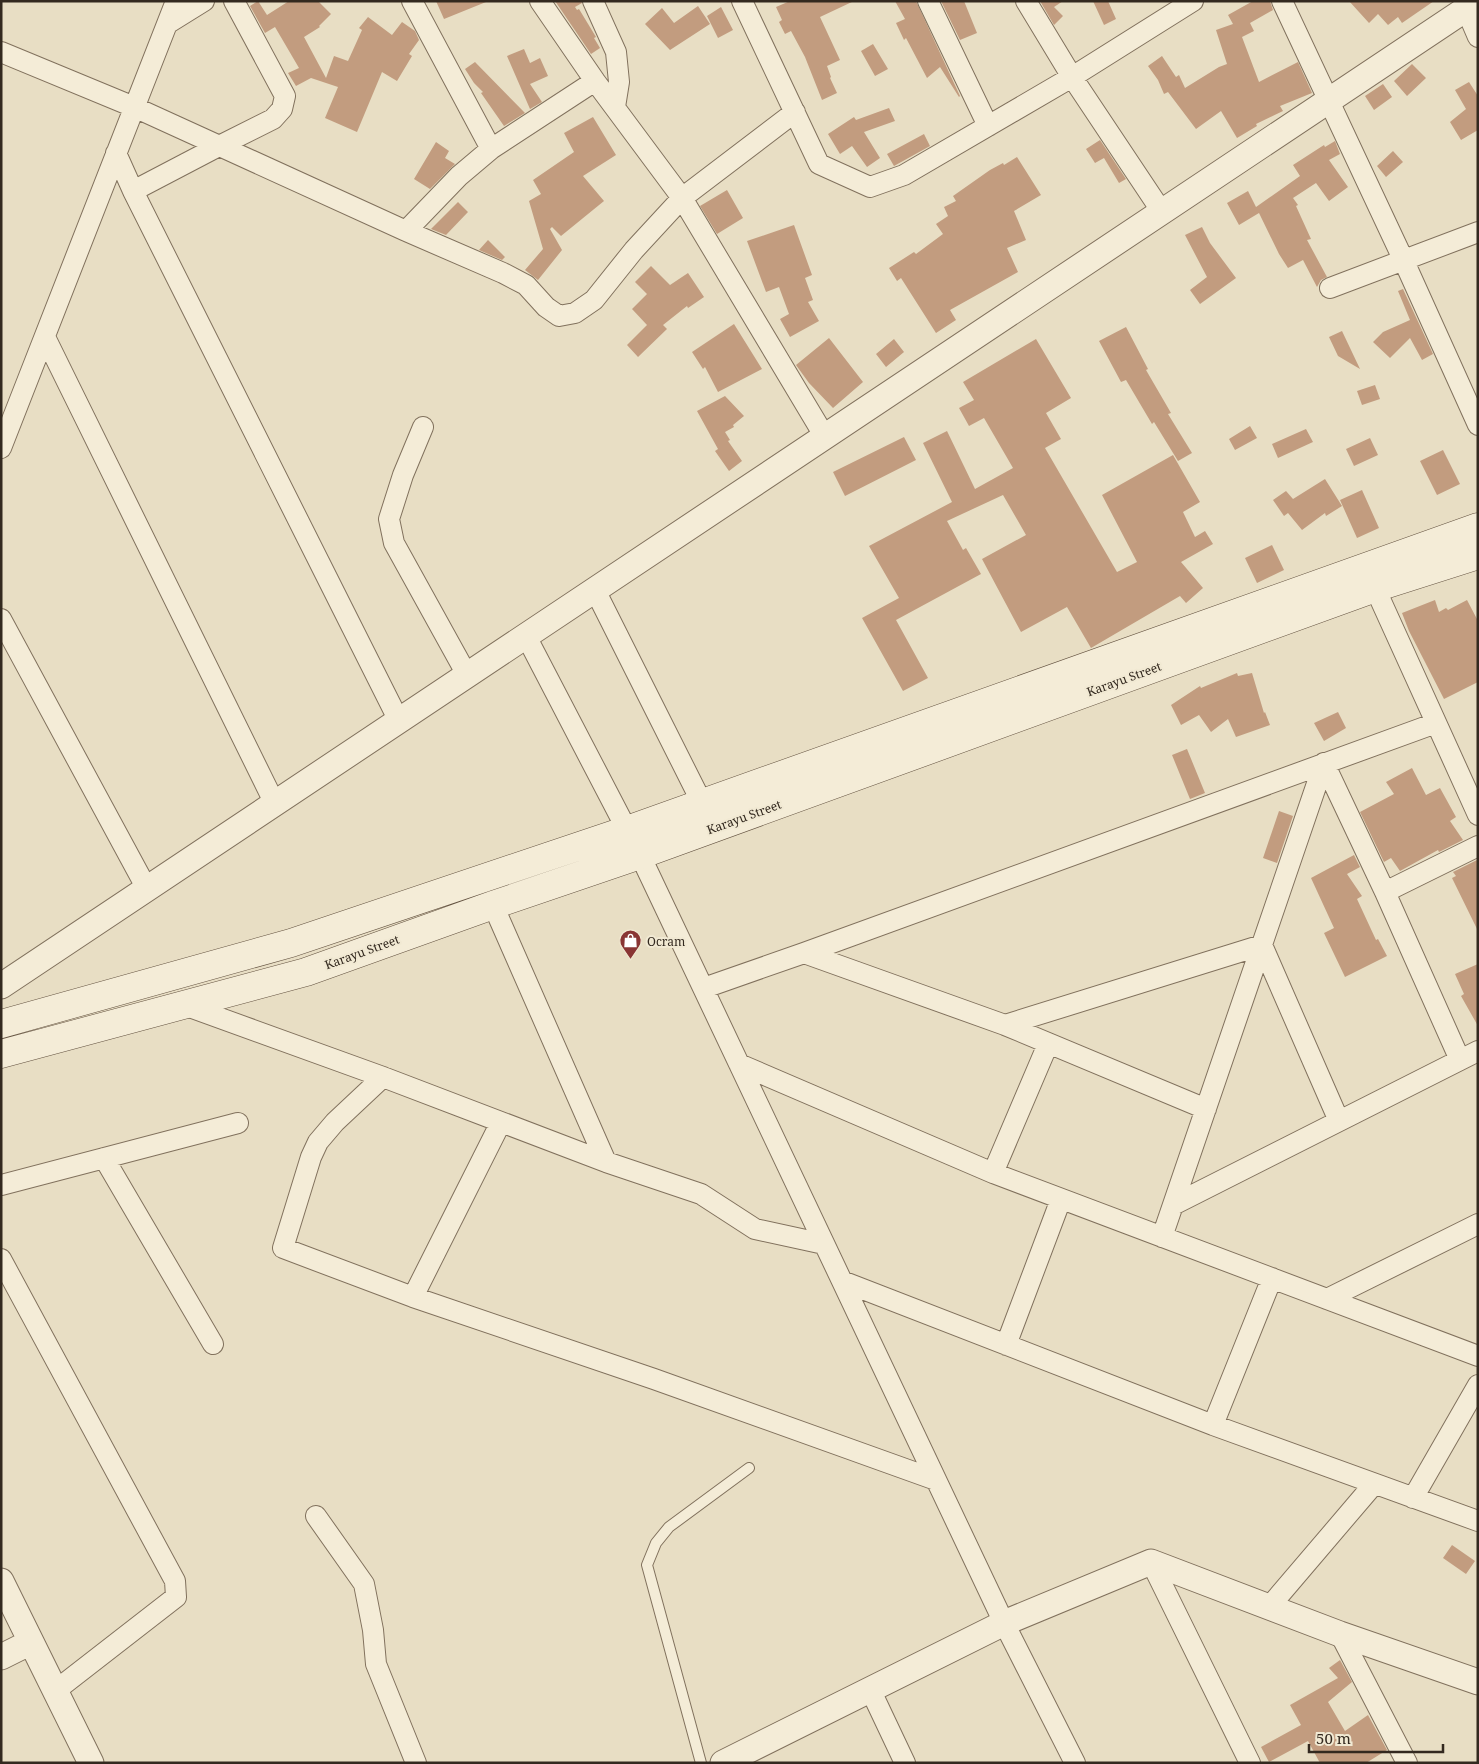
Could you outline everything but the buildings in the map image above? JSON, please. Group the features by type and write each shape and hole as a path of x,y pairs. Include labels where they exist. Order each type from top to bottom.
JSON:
{"main road":[{"name":"Karayu Street","path":"1,1024 291,943 627,830 1478,527"},
{"name":"Karayu Street","path":"1,1054 306,972 640,855 1375,588 1478,555"}],"street":[{"path":"1,448 176,1"},
{"path":"166,24 204,1"},
{"path":"133,191 274,119 282,109 285,96 234,1"},
{"path":"412,1 492,148"},
{"path":"540,1 595,81 682,198 825,437"},
{"path":"593,1 616,52 619,82 615,107"},
{"path":"742,1 819,164 870,187 904,175 1072,77 1193,1"},
{"path":"928,1 988,126"},
{"path":"1026,1 1072,77 1162,212"},
{"path":"1282,1 1403,259 1478,425"},
{"path":"1,986 1472,5 1478,37"},
{"path":"1,52 134,107 503,273 526,285 546,307 559,316 575,313 594,300 634,250 682,198 795,112"},
{"path":"406,231 459,176 492,148 595,81"},
{"path":"116,153 133,191 399,721"},
{"path":"1330,288 1478,232"},
{"path":"45,337 275,804"},
{"path":"423,427 403,475 389,519 394,543 468,675"},
{"path":"1375,588 1478,815"},
{"path":"595,590 702,803"},
{"path":"1,619 147,889"},
{"path":"526,636 640,855 1004,1623 1075,1763"},
{"path":"704,988 1436,723"},
{"path":"1324,763 1385,892 1460,1060"},
{"path":"1162,1237 1324,763"},
{"path":"1385,892 1478,846"},
{"path":"493,905 606,1162"},
{"path":"1006,1025 1262,945"},
{"path":"1262,945 1339,1121"},
{"path":"804,953 1006,1025 1206,1109"},
{"path":"184,1005 383,1077 606,1162 701,1194 755,1230 824,1244"},
{"path":"993,1173 1048,1044"},
{"path":"1173,1205 1478,1051"},
{"path":"739,1064 993,1173 1478,1356"},
{"path":"383,1077 335,1122 318,1142 311,1157 283,1248 414,1297 654,1379 936,1480"},
{"path":"414,1297 501,1122"},
{"path":"1,1185 238,1123"},
{"path":"104,1158 212,1344"},
{"path":"1006,1345 1061,1199"},
{"path":"1327,1299 1478,1224"},
{"path":"1,1259 175,1581 176,1597 55,1691"},
{"path":"1213,1425 1272,1278"},
{"path":"842,1281 1213,1425 1478,1521"},
{"path":"1413,1498 1478,1386"},
{"path":"1270,1606 1374,1484"},
{"path":"316,1516 364,1584 373,1630 376,1664 416,1763"},
{"path":"1150,1562 1250,1763"},
{"path":"735,1760 870,1689 1004,1623 1150,1562 1340,1634 1478,1682"},
{"path":"1,1581 91,1763"},
{"path":"1340,1634 1408,1763"},
{"path":"1,1656 30,1642"},
{"path":"870,1689 905,1763"}],"lane":[{"path":"701,1763 647,1565 656,1543 669,1527 748,1468"}],"place":[{"name":"Ocram","path":"631,960"}]}
